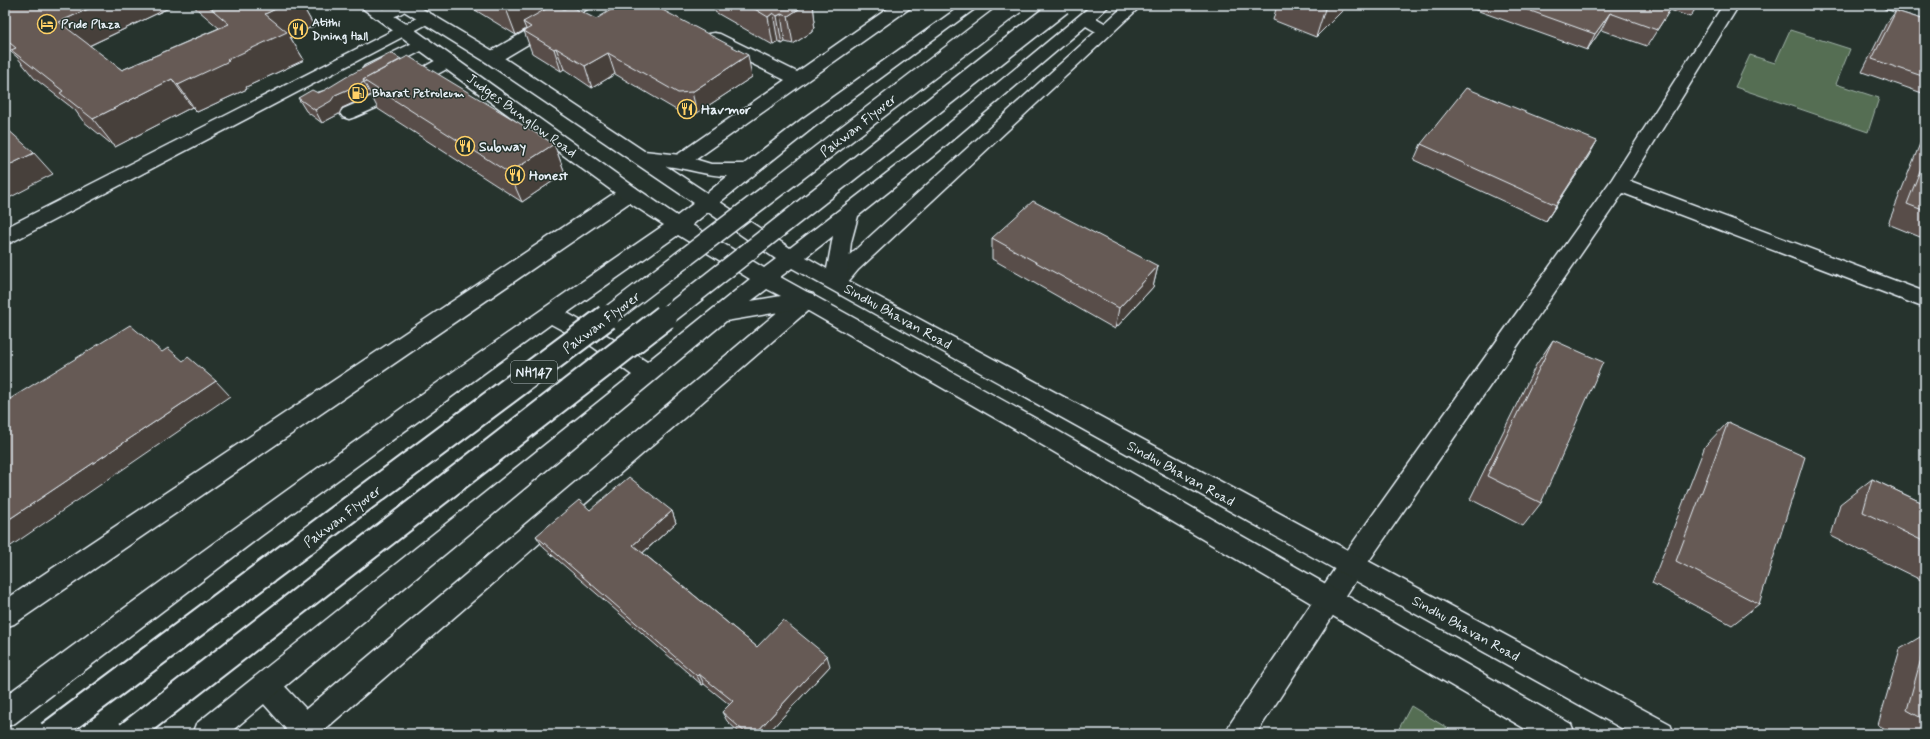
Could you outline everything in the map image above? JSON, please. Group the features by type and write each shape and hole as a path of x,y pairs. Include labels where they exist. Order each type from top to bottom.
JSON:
{"main road":[{"name":"Judges Bunglow Road","path":"366,5 405,30 628,193 677,226"},
{"name":"Judges Bunglow Road","path":"404,5 492,58 641,157 707,203"},
{"path":"383,15 404,5"},
{"path":"492,58 583,5"},
{"path":"680,161 904,5"},
{"path":"5,713 252,528 550,314 677,226 808,123 972,5"},
{"name":"Pakwan Flyover","path":"49,734 691,255 874,112 1015,5"},
{"name":"NH147","path":"128,734 787,223 1062,5"},
{"path":"206,734 720,314 926,153 1102,5"},
{"path":"836,282 851,265 1105,30 1134,5"},
{"path":"1240,734 1327,600 1619,184 1731,5"},
{"path":"1892,5 1925,15"},
{"path":"5,237 427,18"},
{"path":"1084,19 1105,30"},
{"path":"698,30 797,79"},
{"path":"354,79 423,43"},
{"path":"374,46 419,77"},
{"path":"348,113 372,103 448,61"},
{"path":"641,157 680,161 711,170 748,170"},
{"path":"1619,184 1925,300"},
{"path":"5,615 628,193"},
{"name":"Sindhu Bhavan Road","path":"707,203 790,258 1660,734"},
{"path":"836,282 841,242 849,213"},
{"path":"677,226 706,244 735,259 766,279 806,300 1043,435 1327,600 1562,734"},
{"path":"720,314 806,300"},
{"path":"266,686 304,732 806,300"},
{"path":"550,314 623,356 647,375"}],"green space":[{"path":"1790,30 1850,49 1836,84 1879,98 1868,132 1735,87 1750,55 1775,63"},
{"path":"1411,706 1457,734 1396,734"}],"building":[{"path":"5,5 97,5 59,22 122,70 229,24 207,5 284,5 265,14 287,32 178,85 172,79 93,119 60,93 63,91 11,50 16,48 5,39"},
{"path":"553,5 557,5 564,9 570,6 596,19 619,5 653,5 748,55 692,92 678,93 608,53 585,66 524,31 531,27 523,22"},
{"path":"748,5 805,5 788,16 781,14 777,16 773,13 768,17"},
{"path":"1314,5 1329,5 1325,9"},
{"path":"1514,5 1673,5 1657,30 1610,13 1595,34"},
{"path":"1896,11 1925,20 1925,77 1872,59"},
{"path":"391,53 401,59 363,80 364,82 335,95 331,101 315,110 298,98 312,90 318,93 325,90"},
{"path":"408,56 554,144 509,173 363,80"},
{"path":"1466,88 1597,141 1556,205 1421,144"},
{"path":"5,127 34,153 9,165 10,166 5,169"},
{"path":"1925,158 1925,211 1907,204"},
{"path":"1033,201 1158,266 1119,308 992,238"},
{"path":"130,325 162,352 168,348 183,361 188,357 216,381 5,522 5,402"},
{"path":"1553,340 1603,362 1541,503 1487,476"},
{"path":"1728,422 1805,457 1759,604 1676,561"},
{"path":"629,477 672,511 633,545 757,647 783,620 827,656 755,734 747,734 722,712 733,701 699,674 697,676 536,536 579,500 590,510"},
{"path":"1872,479 1925,504 1925,542 1863,512"},
{"path":"1925,644 1925,720 1907,710"}],"place":[{"name":"Pride Plaza","path":"47,24"},
{"name":"Atithi Dining Hall","path":"298,29"},
{"name":"Bharat Petroleum","path":"358,93"},
{"name":"Havmor","path":"687,109"},
{"name":"Subway","path":"465,146"},
{"name":"Honest","path":"515,175"}]}
